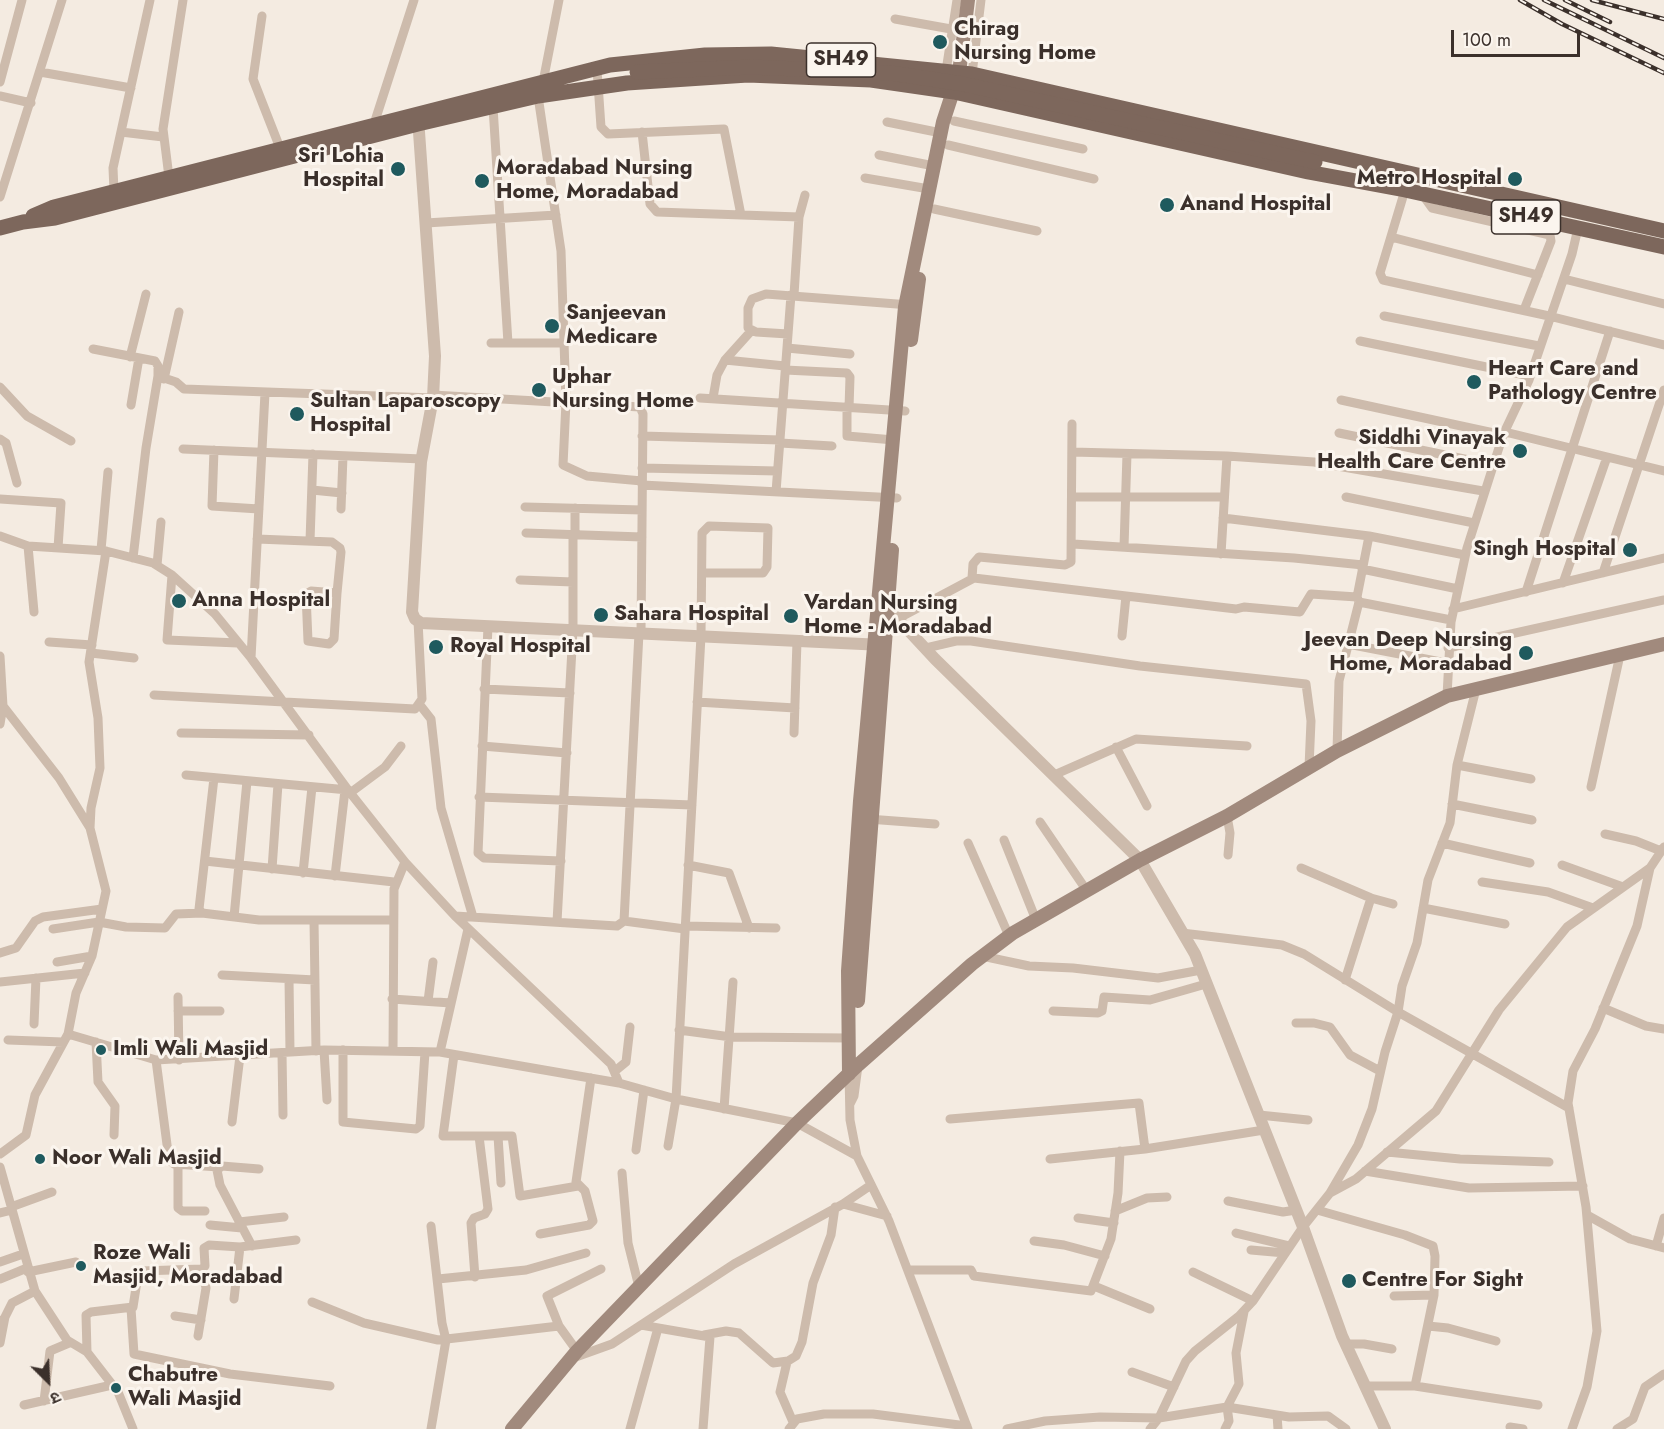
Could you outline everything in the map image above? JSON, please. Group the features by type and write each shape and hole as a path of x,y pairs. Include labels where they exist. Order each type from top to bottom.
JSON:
{"main road":[{"path":"925,228 933,209 959,73 968,0"},
{"name":"SH49","path":"22,222 54,207 375,124 492,107 603,67 705,55 771,54 959,73 1664,231"},
{"name":"SH49","path":"603,67 632,73 751,67 891,73 974,87 1366,172"},
{"name":"SH49","path":"614,84 632,73"},
{"name":"SH49","path":"0,228 22,222 55,218 418,118 541,89 598,87 748,75 871,80 1297,170 1405,190 1664,247"},
{"path":"853,1069 849,1038 848,971 865,818 911,305 934,166 954,121 953,96"},
{"path":"1366,172 1384,168"},
{"path":"1366,172 1378,185"},
{"path":"892,497 894,440 901,411"},
{"path":"512,1429 574,1355 797,1123 853,1069 982,956 1009,936 1140,860 1227,816 1337,751 1447,696 1664,644"},
{"path":"853,1069 865,818"}],"street":[{"path":"0,82 22,0"},
{"path":"0,197 62,0"},
{"path":"114,191 112,174 150,0"},
{"path":"169,177 163,137 183,0"},
{"path":"375,124 414,0"},
{"path":"559,0 541,89 561,251 566,402 563,462 565,467 587,476 642,483 892,497"},
{"path":"957,0 951,29 959,73"},
{"path":"959,73 981,0"},
{"path":"262,16 253,79 280,148"},
{"path":"896,20 951,29"},
{"path":"603,67 598,87 602,127 605,132 612,134 724,129 741,215"},
{"path":"40,72 131,88"},
{"path":"0,96 31,103"},
{"path":"492,107 508,343"},
{"path":"418,118 433,302 433,397 422,459 412,612 418,621 420,705 431,719 441,808 473,918"},
{"path":"954,121 1083,148"},
{"path":"887,122 1094,179"},
{"path":"121,132 163,137"},
{"path":"642,132 652,208 662,214 799,217"},
{"path":"879,155 934,166"},
{"path":"865,178 929,189"},
{"path":"1405,190 1380,273 1383,280 1524,310 1664,345"},
{"path":"1422,194 1432,208 1550,235 1551,241 1524,310"},
{"path":"776,492 799,217 805,195"},
{"path":"933,209 1037,231"},
{"path":"426,223 556,215"},
{"path":"1447,696 1446,663 1451,621 1474,523 1504,434 1530,376 1549,316 1564,279 1578,228"},
{"path":"1391,237 1538,275"},
{"path":"1564,279 1664,304"},
{"path":"131,405 134,357 146,294"},
{"path":"788,334 752,330 747,323 748,308 753,299 765,294 792,295 911,305"},
{"path":"133,558 161,378 179,312"},
{"path":"1384,316 1539,346"},
{"path":"712,398 717,375 725,360 752,330"},
{"path":"1526,592 1610,332"},
{"path":"1360,341 1530,376"},
{"path":"491,343 564,343"},
{"path":"787,348 850,354"},
{"path":"93,349 157,363 161,378"},
{"path":"725,360 847,373 850,377 847,436 894,440"},
{"path":"161,378 176,382 184,388 265,393 637,405 642,410 640,633 624,921"},
{"path":"0,387 27,416 71,441"},
{"path":"1603,573 1664,390"},
{"path":"251,658 264,452 265,393"},
{"path":"700,398 901,411"},
{"path":"1341,400 1572,448 1664,471"},
{"path":"972,578 973,564 979,557 1065,565 1071,562 1073,558 1072,424"},
{"path":"1339,434 1493,465"},
{"path":"642,436 780,441 832,446"},
{"path":"0,439 6,443 17,483"},
{"path":"183,449 422,459"},
{"path":"214,450 212,506 259,509"},
{"path":"1072,452 1227,456 1326,463 1483,492"},
{"path":"1124,547 1127,453"},
{"path":"310,541 313,454"},
{"path":"341,509 343,456"},
{"path":"1221,554 1227,456"},
{"path":"1563,583 1607,457"},
{"path":"642,468 777,471"},
{"path":"0,1154 26,1135 35,1095 65,1038 76,993 92,956 106,891 90,828 91,808 100,768 98,718 89,662 104,550 108,472"},
{"path":"312,490 342,493"},
{"path":"1072,497 1126,499 1224,497"},
{"path":"1346,497 1474,523"},
{"path":"0,499 60,503 58,548"},
{"path":"525,507 642,510"},
{"path":"557,922 573,630 575,508"},
{"path":"1223,518 1369,536 1466,555"},
{"path":"157,565 161,522"},
{"path":"668,1146 676,1099 701,636 702,533 706,527 768,528 767,567 763,573 702,573"},
{"path":"526,533 642,537"},
{"path":"0,536 28,546 104,550 157,565 172,575 216,614 309,735 348,791 405,862 468,929 611,1064 619,1083"},
{"path":"1337,751 1339,681 1358,600 1369,536"},
{"path":"257,539 333,543 340,548 337,593 332,643 308,641 306,594 311,591 337,593"},
{"path":"1072,544 1363,567 1458,589"},
{"path":"28,546 34,612"},
{"path":"1454,609 1664,558"},
{"path":"172,575 167,640 238,643"},
{"path":"898,618 972,578 1236,609 1244,607 1300,612 1311,594 1358,600 1451,621"},
{"path":"520,580 573,582"},
{"path":"1122,636 1126,596"},
{"path":"1448,648 1664,600"},
{"path":"883,603 1140,860 1201,970 1303,1227 1346,1344 1385,1429"},
{"path":"418,621 879,645"},
{"path":"488,626 477,847 480,856 561,861"},
{"path":"794,733 797,641"},
{"path":"926,648 956,641 971,642 1140,666 1306,684 1311,721 1309,767"},
{"path":"48,642 134,658"},
{"path":"1348,644 1446,663"},
{"path":"1591,787 1620,654"},
{"path":"0,656 3,706 0,724"},
{"path":"484,689 570,693"},
{"path":"1150,1429 1159,1418 1186,1361 1194,1351 1253,1301 1303,1227 1330,1193 1358,1145 1372,1109 1380,1071 1398,1012 1402,986 1417,943 1428,880 1450,823 1457,765 1476,689"},
{"path":"154,695 409,710 420,705"},
{"path":"697,702 795,708"},
{"path":"3,706 59,778 90,828"},
{"path":"181,733 309,735"},
{"path":"1054,775 1116,747 1144,738 1246,746"},
{"path":"186,775 348,791 385,767 401,746"},
{"path":"482,746 567,753"},
{"path":"1116,747 1147,806"},
{"path":"1457,765 1532,779"},
{"path":"202,913 199,909 214,778"},
{"path":"234,917 247,781"},
{"path":"272,869 278,784"},
{"path":"303,873 312,787"},
{"path":"335,876 348,791"},
{"path":"479,797 692,805"},
{"path":"1452,804 1532,820"},
{"path":"1227,816 1230,833 1228,855"},
{"path":"865,818 934,824"},
{"path":"1040,822 1087,891"},
{"path":"1605,834 1636,841 1659,858"},
{"path":"1004,840 1036,920"},
{"path":"968,843 1009,936"},
{"path":"1442,843 1530,863"},
{"path":"1330,1193 1365,1171 1436,1111 1499,1010 1567,927 1659,858"},
{"path":"1572,1429 1587,1387 1597,1331 1587,1215 1569,1108 1573,1071 1603,1008 1637,926 1659,858"},
{"path":"205,861 394,882"},
{"path":"393,1052 394,882 405,862"},
{"path":"688,865 729,873 749,928"},
{"path":"1562,865 1623,887"},
{"path":"1301,868 1371,898 1394,904"},
{"path":"1482,882 1548,892 1593,908"},
{"path":"1345,980 1371,898"},
{"path":"1424,908 1505,924"},
{"path":"0,953 16,948 35,921 43,917 102,909"},
{"path":"53,929 99,922 126,927 165,928 176,914 202,913 234,917 314,920 393,920"},
{"path":"455,916 617,926 624,921 685,927 776,928"},
{"path":"314,920 320,1050 327,1100"},
{"path":"440,1052 468,929"},
{"path":"1182,933 1282,945 1304,954 1398,1012 1569,1108"},
{"path":"57,962 92,956"},
{"path":"982,956 1029,966 1073,968 1158,978 1201,970"},
{"path":"428,1001 433,962"},
{"path":"0,982 84,973"},
{"path":"222,975 315,980"},
{"path":"34,1024 36,978"},
{"path":"283,1115 289,979"},
{"path":"724,1109 731,1038 733,982"},
{"path":"1053,1011 1098,1013 1102,1011 1105,996 1150,1000 1206,984"},
{"path":"178,997 179,1060"},
{"path":"392,999 451,1003"},
{"path":"1603,1008 1646,1026 1664,1029"},
{"path":"178,1011 220,1011"},
{"path":"1296,1023 1314,1023 1330,1027 1336,1033 1346,1052 1380,1071"},
{"path":"615,1071 626,1062 630,1027"},
{"path":"679,1030 731,1038 849,1038"},
{"path":"8,1040 65,1038 96,1042 156,1060 320,1050 440,1052 619,1083 676,1099 797,1123 857,1156"},
{"path":"96,1042 98,1082 115,1106 114,1134"},
{"path":"343,1050 343,1122 416,1129 420,1126 425,1052"},
{"path":"454,1055 443,1136 511,1135 520,1196 578,1186"},
{"path":"232,1122 240,1056"},
{"path":"156,1060 168,1156 171,1162 259,1169"},
{"path":"839,1205 829,1241 810,1292 799,1351 787,1362 780,1392 791,1426 808,1416 824,1413 873,1414 967,1428 887,1216 857,1156 848,1096 853,1069"},
{"path":"540,1234 592,1223 585,1191 576,1182 591,1078"},
{"path":"636,1150 644,1090"},
{"path":"950,1119 1139,1102 1145,1149"},
{"path":"1259,1115 1308,1120"},
{"path":"1050,1160 1145,1149 1264,1130"},
{"path":"475,1277 471,1223 474,1218 485,1214 488,1209 479,1136"},
{"path":"498,1136 501,1183"},
{"path":"908,1270 971,1270 974,1276 1089,1292 1094,1286 1105,1256 1114,1223 1120,1151"},
{"path":"1387,1152 1460,1159 1549,1162"},
{"path":"178,1164 178,1208 182,1211 205,1211"},
{"path":"0,1167 35,1291 69,1343 87,1352 118,1392 133,1429"},
{"path":"219,1167 218,1179 252,1246"},
{"path":"1365,1171 1469,1188 1583,1186"},
{"path":"622,1173 628,1243 639,1287"},
{"path":"602,1269 547,1296 574,1355 612,1344 734,1264 872,1185"},
{"path":"0,1213 52,1192"},
{"path":"1115,1211 1148,1198 1167,1197"},
{"path":"1228,1201 1283,1212 1296,1210"},
{"path":"839,1205 887,1216"},
{"path":"1317,1210 1405,1235 1433,1246 1434,1295 1415,1386"},
{"path":"1587,1215 1630,1239 1660,1247 1664,1218"},
{"path":"210,1225 241,1225 284,1217"},
{"path":"1078,1218 1114,1223"},
{"path":"430,1226 446,1340 430,1429"},
{"path":"1236,1233 1288,1249"},
{"path":"198,1336 206,1288 202,1269 205,1266 206,1246 240,1247 296,1240"},
{"path":"1034,1241 1064,1245 1105,1256"},
{"path":"234,1299 240,1247"},
{"path":"1251,1250 1288,1249"},
{"path":"438,1279 475,1277 542,1267 586,1253"},
{"path":"0,1262 23,1254"},
{"path":"0,1279 28,1270 76,1262"},
{"path":"202,1269 141,1271 138,1275 131,1308 134,1354 230,1374 330,1386"},
{"path":"1193,1272 1253,1301"},
{"path":"1094,1286 1150,1309"},
{"path":"0,1343 2,1319 9,1305 35,1291"},
{"path":"1394,1296 1434,1295"},
{"path":"312,1302 364,1323 446,1340 559,1326"},
{"path":"87,1352 85,1318 88,1313 131,1308"},
{"path":"1225,1429 1229,1421 1227,1407 1239,1384 1237,1341 1245,1310"},
{"path":"175,1316 201,1320"},
{"path":"641,1325 710,1337 703,1429"},
{"path":"1428,1326 1448,1328 1496,1341"},
{"path":"630,1429 658,1328"},
{"path":"704,1335 734,1331 773,1363 787,1362"},
{"path":"44,1401 50,1351 69,1343"},
{"path":"1346,1344 1364,1344 1392,1349"},
{"path":"1132,1372 1174,1387"},
{"path":"1617,1429 1633,1419 1645,1387 1664,1374"},
{"path":"24,1405 112,1385"},
{"path":"1366,1386 1415,1386 1538,1405"},
{"path":"1007,1429 1045,1421 1100,1417 1159,1418 1227,1407 1277,1415 1328,1416 1346,1429"},
{"path":"1277,1415 1278,1429"},
{"path":"1510,1427 1523,1429"}],"railway":[{"path":"1520,0 1562,24 1664,73"},
{"path":"1544,0 1664,58"},
{"path":"1565,0 1610,22"},
{"path":"1592,0 1664,19"}],"place":[{"name":"Chirag Nursing Home","path":"940,42"},
{"name":"Sri Lohia Hospital","path":"398,169"},
{"name":"Metro Hospital","path":"1515,179"},
{"name":"Moradabad Nursing Home, Moradabad","path":"482,181"},
{"name":"Anand Hospital","path":"1167,205"},
{"name":"Sanjeevan Medicare","path":"552,326"},
{"name":"Heart Care and Pathology Centre","path":"1474,382"},
{"name":"Uphar Nursing Home","path":"539,390"},
{"name":"Sultan Laparoscopy Hospital","path":"297,414"},
{"name":"Siddhi Vinayak Health Care Centre","path":"1520,451"},
{"name":"Singh Hospital","path":"1630,550"},
{"name":"Anna Hospital","path":"179,601"},
{"name":"Sahara Hospital","path":"601,615"},
{"name":"Vardan Nursing Home - Moradabad","path":"791,616"},
{"name":"Royal Hospital","path":"436,647"},
{"name":"Jeevan Deep Nursing Home, Moradabad","path":"1526,653"},
{"name":"Imli Wali Masjid","path":"101,1050"},
{"name":"Noor Wali Masjid","path":"40,1159"},
{"name":"Roze Wali Masjid, Moradabad","path":"81,1266"},
{"name":"Centre For Sight","path":"1349,1281"},
{"name":"Chabutre Wali Masjid","path":"116,1388"}]}
